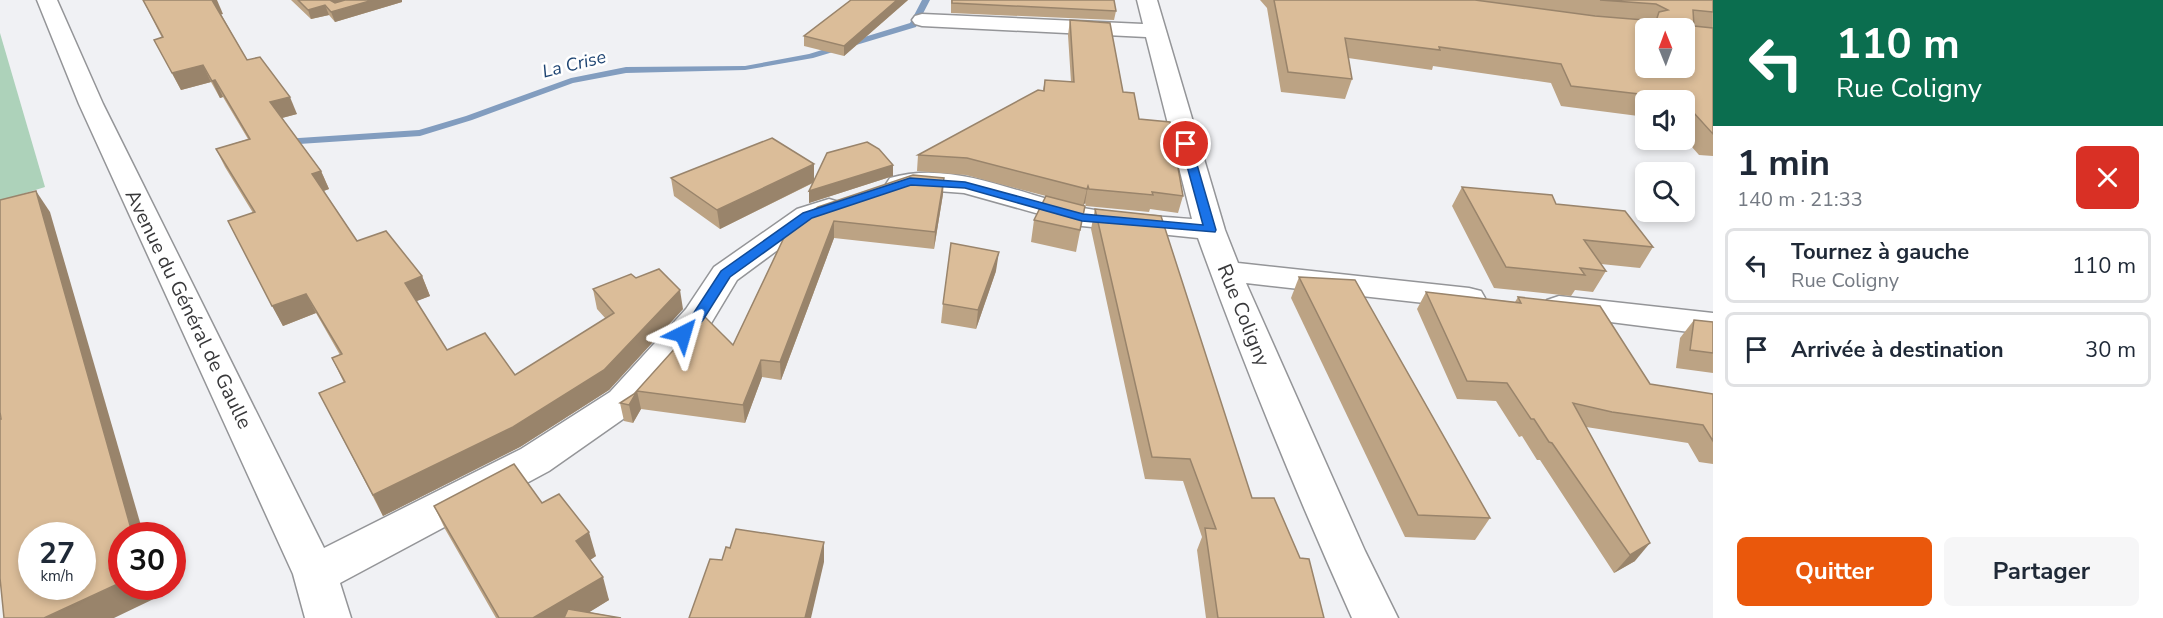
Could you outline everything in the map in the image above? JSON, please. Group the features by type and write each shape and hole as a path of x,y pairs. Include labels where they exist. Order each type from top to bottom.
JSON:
{"street":[{"name":"Avenue du Général de Gaulle","path":"47,0 91,104 315,574 328,618"},
{"name":"Rue Coligny","path":"1147,0 1210,230 1238,303 1375,618"},
{"path":"922,20 1156,31"},
{"path":"315,574 535,460 623,401 698,317 725,274 807,215 910,181 965,185 1082,217 1210,230"},
{"path":"1227,271 1499,301"},
{"path":"1535,305 1713,324"}],"green space":[{"path":"0,33 45,187 0,201"}],"building":[{"path":"143,0 212,0 247,60 260,57 290,97 270,102 321,171 312,174 357,241 386,231 422,276 405,283 447,350 485,333 515,375 614,313 593,289 631,274 636,278 659,269 680,290 604,370 513,427 373,495 319,393 345,382 332,358 342,354 306,294 272,306 228,221 255,212 216,149 250,139 215,80 212,81 203,65 172,73 154,40 163,37"},
{"path":"298,0 330,0 335,3 345,0 373,0 331,12 325,5 308,10"},
{"path":"851,0 897,0 844,46 804,36"},
{"path":"952,0 1114,0 1116,11 952,3"},
{"path":"1274,0 1475,0 1635,19 1635,78 1695,78 1695,26 1713,28 1713,134 1695,114 1695,90 1635,90 1635,93 1571,86 1561,64 1439,47 1440,50 1345,38 1352,79 1288,72"},
{"path":"1600,0 1713,0 1713,12 1693,10 1694,18 1657,18 1659,12 1668,10 1656,4"},
{"path":"1070,20 1110,23 1123,92 1134,93 1139,119 1170,122 1183,196 1089,189 1088,186 1087,189 967,158 918,155 1038,90 1044,91 1045,80 1074,82"},
{"path":"772,138 814,164 717,210 671,178"},
{"path":"867,142 879,149 893,165 809,191 827,153"},
{"path":"913,175 944,178 935,232 834,221 780,362 761,360 743,405 637,391 629,405 620,403 634,394 704,316 733,345 789,227 818,207"},
{"path":"1462,187 1552,195 1556,204 1625,211 1653,247 1584,240 1606,271 1580,268 1585,275 1506,267"},
{"path":"36,191 129,522 108,522 108,588 96,594 96,522 18,522 18,600 83,600 44,618 4,618 0,578 0,200"},
{"path":"1046,196 1085,206 1080,230 1034,220"},
{"path":"1095,209 1161,216 1252,498 1274,498 1300,558 1309,559 1324,618 1218,618 1205,528 1216,529 1190,459 1152,457"},
{"path":"951,243 999,252 978,310 943,304"},
{"path":"1299,277 1355,280 1490,518 1418,515"},
{"path":"1426,292 1521,303 1518,297 1600,306 1650,384 1713,394 1713,441 1703,425 1612,412 1573,403 1650,543 1630,555 1507,383 1467,381"},
{"path":"1694,320 1713,322 1713,353 1690,350"},
{"path":"514,464 542,503 559,494 589,532 576,541 603,577 533,618 499,618 434,506"},
{"path":"736,529 824,542 805,618 689,618 710,559 722,560 726,547 730,548"},
{"path":"568,609 621,618 564,618"}],"waterway":[{"name":"La Crise","path":"284,142 420,133 571,81 626,70 745,68 810,56 913,25 926,0"}],"route":[{"path":"683,334 698,317 725,274 807,215 910,181 965,185 1082,217 1210,230 1186,144"}]}
